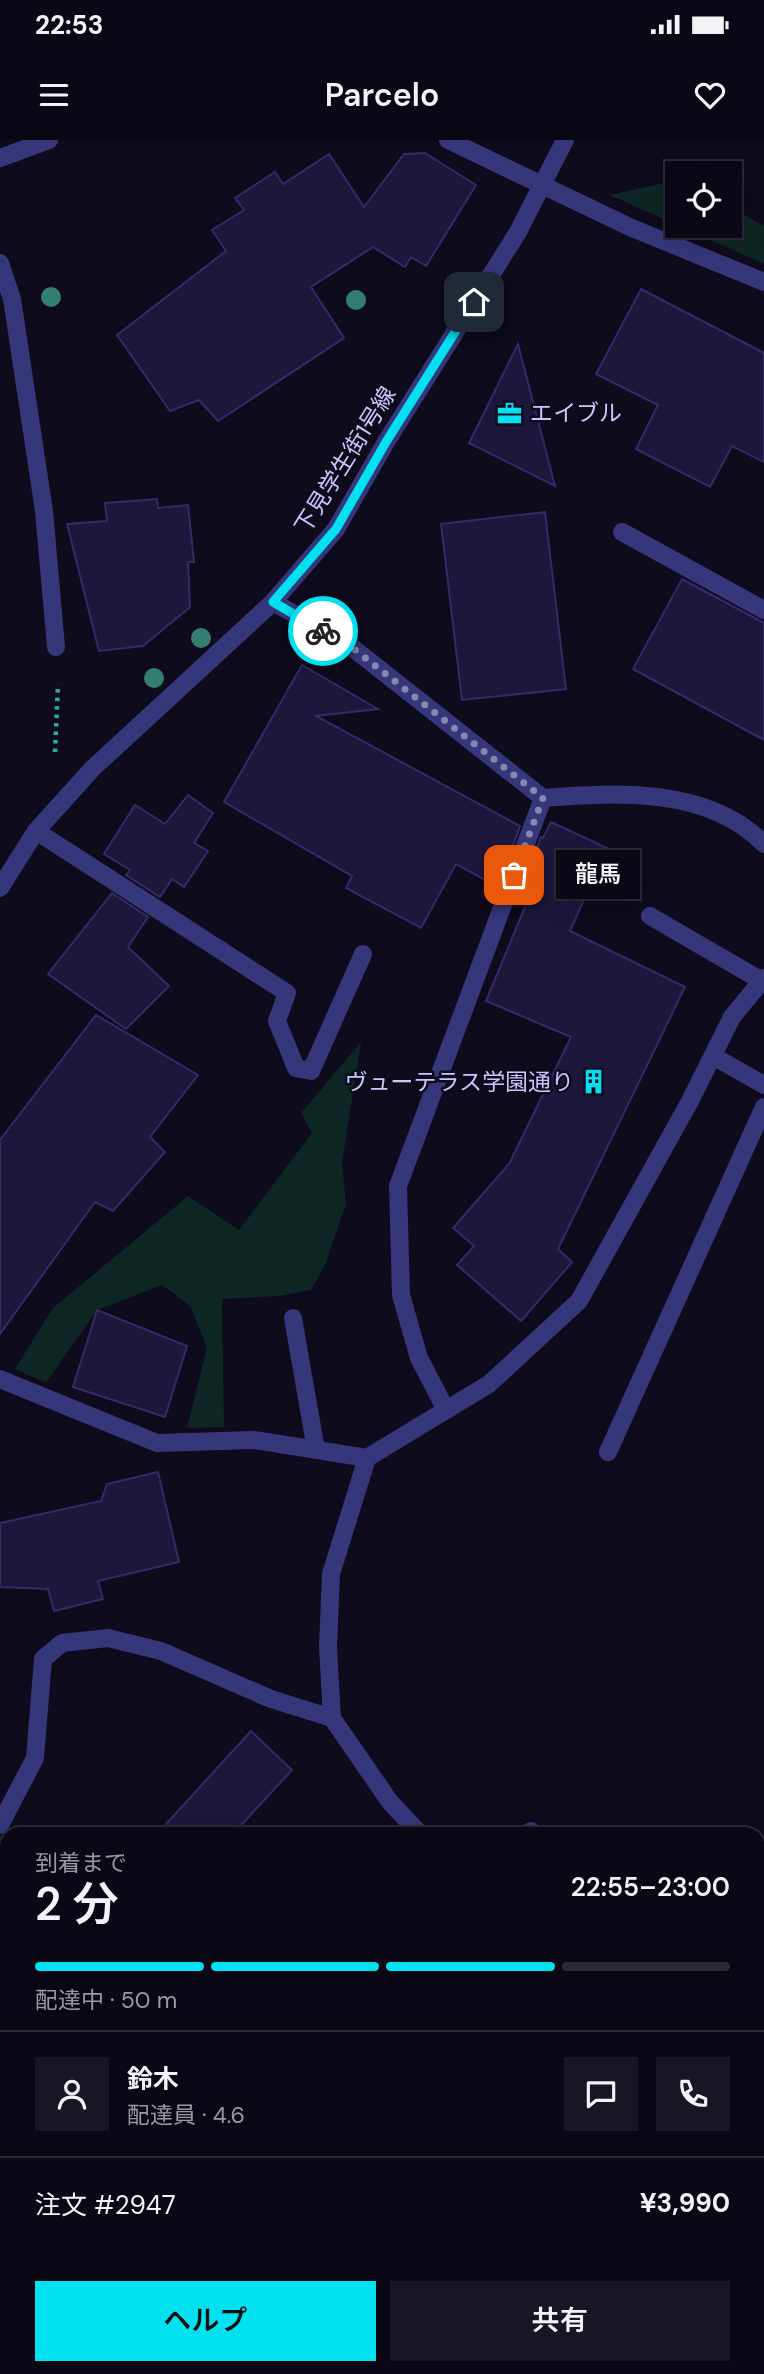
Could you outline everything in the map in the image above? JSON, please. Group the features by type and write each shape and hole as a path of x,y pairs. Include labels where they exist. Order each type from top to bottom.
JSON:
{"street":[{"path":"0,158 49,140"},
{"path":"448,140 632,228 764,282"},
{"name":"下見学生街1号線","path":"0,888 36,831 93,768 273,602 336,529 386,442 518,232 565,140"},
{"path":"0,263 12,299 44,511 55,647"},
{"path":"622,532 764,610"},
{"path":"273,602 349,645 543,798 604,793 680,799 746,826 764,844"},
{"path":"446,1410 419,1358 401,1295 398,1186 543,798"},
{"path":"36,831 287,993 278,1021 296,1068 311,1071 363,954"},
{"path":"0,1379 157,1443 254,1440 367,1458 489,1384 579,1301 732,1017 763,980 650,916"},
{"path":"713,1056 764,1085"},
{"path":"608,1452 764,1107"},
{"path":"293,1318 316,1450"},
{"path":"367,1458 331,1574 328,1647 332,1718 390,1802 413,1827"},
{"path":"0,1825 35,1758 43,1659 62,1643 108,1638 161,1651 271,1699 332,1718"}],"path":[{"path":"54,757 58,682"}],"green space":[{"path":"665,183 665,220 610,195"},
{"path":"742,214 764,226 764,264 706,238 742,238"},
{"path":"361,1042 342,1163 346,1204 325,1265 311,1290 278,1296 222,1299 224,1427 187,1428 207,1347 190,1306 162,1285 97,1310 46,1383 15,1369 53,1308 188,1196 239,1230 312,1133 301,1113"}],"building":[{"path":"425,153 476,185 426,266 411,257 405,267 373,247 311,287 344,338 218,421 199,400 170,411 117,335 226,251 212,230 244,210 235,198 275,172 283,184 329,154 364,207 404,154"},
{"path":"641,289 764,353 764,462 732,446 710,487 636,449 658,405 596,374"},
{"name":"エイブル","path":"518,344 555,486 469,443"},
{"path":"157,499 158,508 188,505 194,562 188,562 190,607 143,646 99,651 67,524 107,521 105,503"},
{"path":"545,512 566,689 462,700 441,524"},
{"path":"682,579 764,623 764,740 633,669"},
{"path":"302,665 378,709 316,716 520,826 498,887 456,864 421,928 346,888 352,876 224,802"},
{"path":"188,795 213,813 194,843 208,851 184,887 172,879 160,897 126,875 130,870 104,854 135,805 165,824"},
{"path":"551,822 607,848 570,931 685,987 558,1249 572,1262 521,1321 457,1265 474,1246 453,1228 509,1164 571,1037 486,1001 527,902 518,898 541,837 543,838"},
{"path":"112,893 148,917 128,947 169,986 126,1029 48,974"},
{"path":"96,1015 198,1075 150,1137 165,1152 113,1211 95,1202 0,1334 0,1140"},
{"path":"97,1310 187,1346 165,1417 73,1387"},
{"path":"158,1472 179,1562 98,1581 103,1599 54,1611 48,1589 0,1587 0,1523 101,1501 107,1484"},
{"path":"251,1731 292,1770 239,1827 163,1827"}],"way so far":[{"path":"323,631 349,645 543,798 514,875"}],"place":[{"name":"エイブル","path":"510,413"},
{"name":"龍馬","path":"514,875"},
{"name":"ヴューテラス学園通り","path":"594,1082"}],"route":[{"path":"323,631 273,602 336,529 386,442 474,302"}]}
